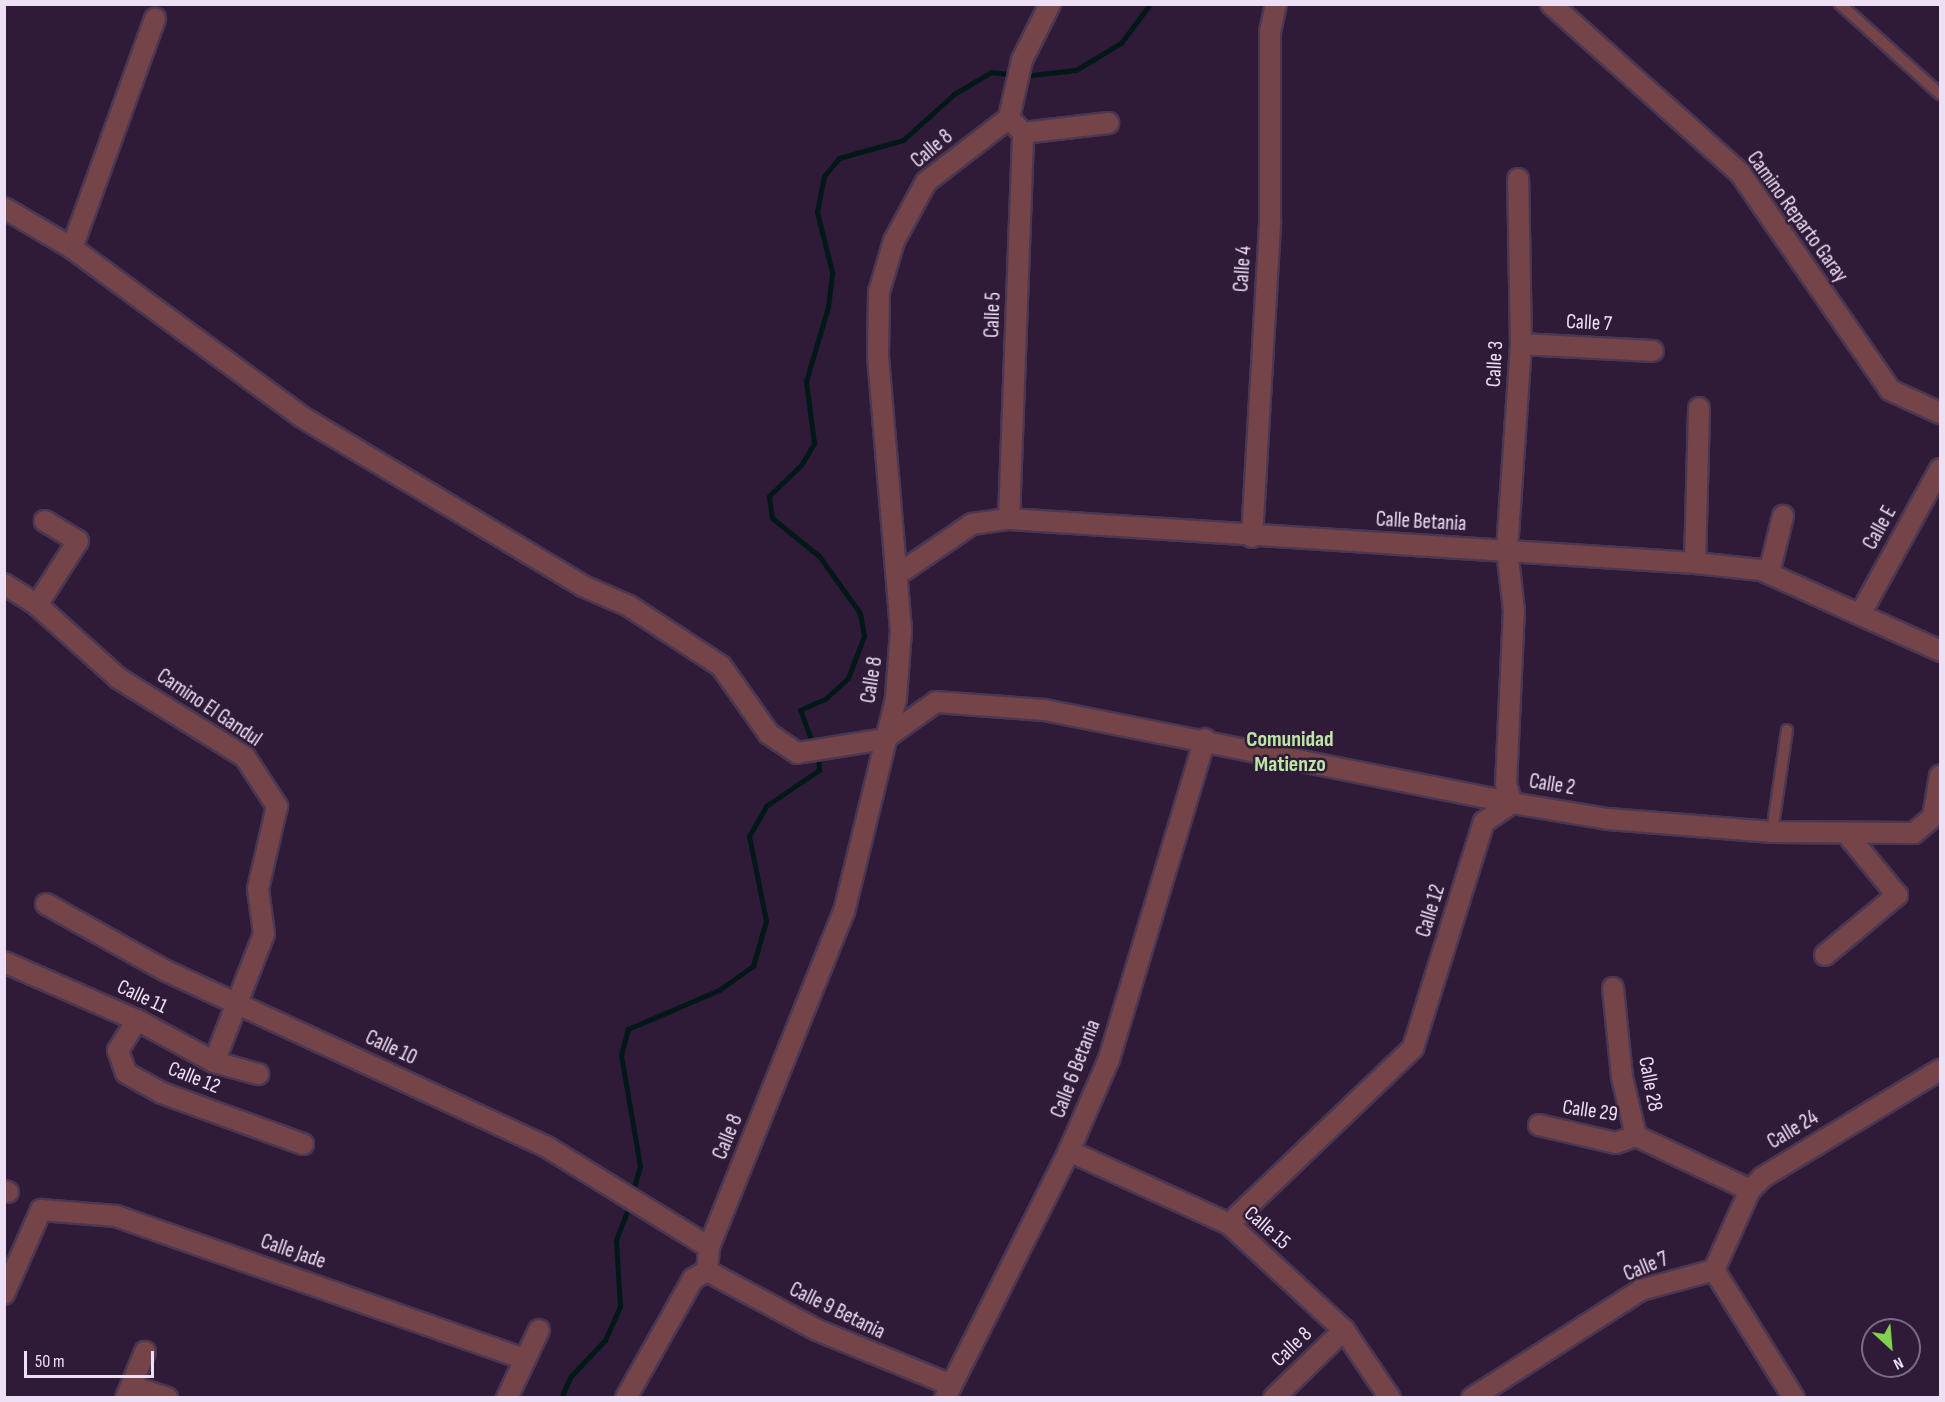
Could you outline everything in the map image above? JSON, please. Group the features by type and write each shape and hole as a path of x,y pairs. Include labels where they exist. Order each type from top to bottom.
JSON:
{"street":[{"path":"1050,4 1021,64 1009,118 1023,133 1108,123"},
{"name":"Calle 4","path":"1252,537 1270,221 1270,32 1276,4"},
{"name":"Camino Reparto Garay","path":"1551,4 1740,173 1890,390 1941,412"},
{"path":"72,248 154,19"},
{"name":"Calle 8","path":"707,1271 709,1246 844,912 901,662 897,575 878,355 879,292 894,241 926,182 1009,118"},
{"name":"Calle 5","path":"1009,519 1023,133"},
{"name":"Calle 3","path":"1507,550 1521,344 1518,179"},
{"path":"4,208 72,248 302,417 583,586 629,606 721,666 769,734 797,753 885,739"},
{"name":"Calle 7","path":"1521,344 1653,351"},
{"path":"1695,563 1699,408"},
{"name":"Calle E","path":"1862,611 1941,469"},
{"path":"1769,573 1783,516"},
{"name":"Calle Betania","path":"897,575 972,524 1009,519 1252,537 1507,550 1695,563 1769,573 1862,611 1941,651"},
{"path":"37,605 78,541 45,521"},
{"path":"1507,550 1514,611 1506,785 1512,803"},
{"name":"Camino El Gandul","path":"4,584 37,605 118,678 245,756 277,806 270,854 258,888 264,934 240,1004 214,1062"},
{"name":"Calle 2","path":"885,739 936,702 1044,710 1205,739 1512,803 1608,819 1772,832 1914,833 1933,817 1941,776"},
{"name":"Calle 6 Betania","path":"948,1391 1069,1151 1109,1059 1205,739"},
{"name":"Calle 12","path":"1230,1224 1413,1048 1484,822 1512,803"},
{"path":"1825,955 1897,895 1846,833"},
{"name":"Calle 10","path":"46,904 164,970 548,1147 709,1246"},
{"name":"Calle 11","path":"4,962 137,1020 214,1062 258,1074"},
{"name":"Calle 28","path":"1613,988 1622,1077 1636,1136 1750,1190"},
{"name":"Calle 12","path":"137,1020 118,1050 126,1073 162,1093 303,1144"},
{"name":"Calle 24","path":"1714,1270 1750,1190 1788,1161 1941,1070"},
{"name":"Calle 29","path":"1539,1125 1616,1143 1636,1136"},
{"name":"Calle 15","path":"1069,1151 1230,1224 1344,1330 1390,1398"},
{"name":"Calle Jade","path":"4,1294 41,1210 116,1216 525,1359"},
{"path":"1714,1270 1794,1398"},
{"name":"Calle 7","path":"1472,1398 1641,1290 1714,1270"},
{"path":"626,1398 693,1279 707,1271"},
{"name":"Calle 9 Betania","path":"707,1271 817,1330 948,1391"},
{"path":"507,1398 540,1330"},
{"name":"Calle 8","path":"1274,1398 1344,1330"},
{"path":"145,1352 129,1392 167,1398"}],"lane":[{"path":"1840,4 1941,94"},
{"path":"1772,832 1788,730"}],"waterway":[{"path":"1023,76 1076,70 1121,43 1150,4"},
{"path":"813,745 800,710 825,699 848,678 864,636 860,613 819,556 772,518 769,496 801,465 814,443 806,381 828,307 832,272 817,212 824,176 839,158 903,140 954,94 991,72 1014,75"},
{"path":"632,1194 640,1166 621,1055 628,1029 719,990 753,966 766,921 749,836 766,806 819,770 818,752"},
{"path":"561,1398 571,1376 605,1340 620,1306 616,1240 630,1203"}],"district":[{"name":"Comunidad Matienzo","path":"1290,752"}]}
